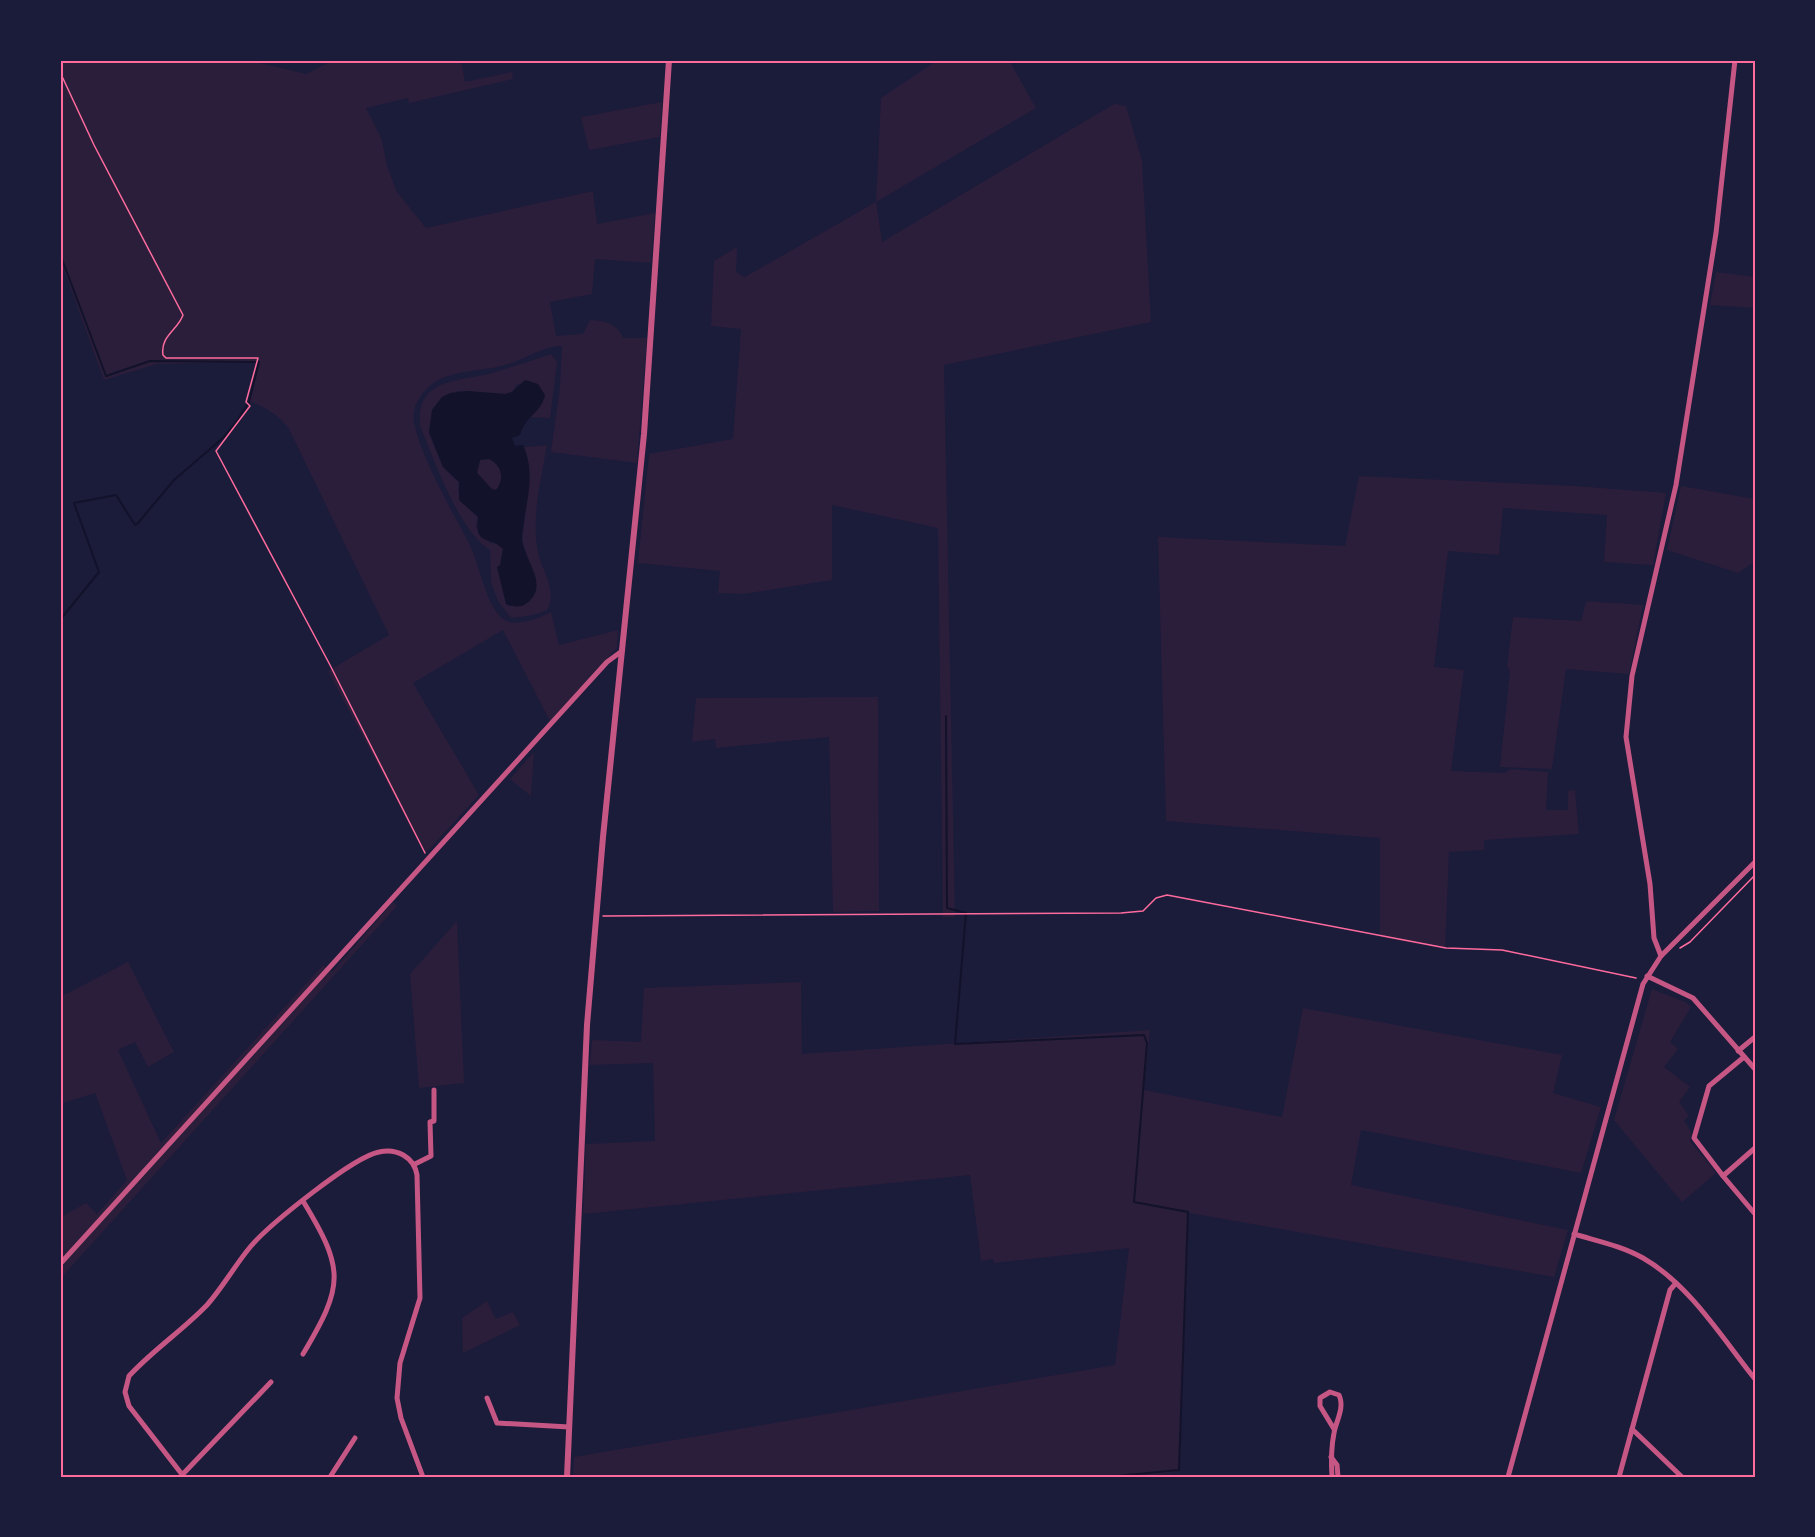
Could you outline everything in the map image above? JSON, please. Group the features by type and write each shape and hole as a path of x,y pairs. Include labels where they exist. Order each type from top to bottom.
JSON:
{"street":[{"path":"567,1477 581,1125 596,917 644,434 669,60"},
{"path":"1661,956 1654,938 1650,884 1627,747 1626,713 1632,676 1677,485 1716,233 1735,60"},
{"path":"60,1264 607,662 622,651"},
{"path":"1508,1477 1646,978 1661,956 1755,862"},
{"path":"1646,978 1693,998 1755,1070"},
{"path":"1738,1051 1755,1037"},
{"path":"1744,1057 1708,1086 1694,1138 1755,1214"},
{"path":"415,1164 431,1156 430,1122 434,1121 434,1090"},
{"path":"1723,1176 1755,1148"},
{"path":"271,1382 183,1476 129,1406 125,1392 129,1376 207,1305 251,1246 280,1217 377,1152 398,1153 415,1164"},
{"path":"415,1164 420,1298 400,1363 397,1398 401,1418 423,1477"},
{"path":"303,1201 326,1237 333,1259 334,1274 328,1313 303,1354"},
{"path":"1574,1234 1634,1253 1654,1265 1676,1283 1755,1379"},
{"path":"1618,1477 1670,1290 1676,1283"},
{"path":"1332,1477 1330,1457 1334,1429 1342,1401 1340,1395 1330,1392 1320,1398 1320,1406 1334,1429"},
{"path":"487,1398 497,1423 569,1427"},
{"path":"1632,1428 1682,1477"},
{"path":"330,1477 355,1438"},
{"path":"1330,1457 1337,1465 1338,1477"}],"path":[{"path":"60,72 94,145 183,315 171,328 162,347 163,355 166,358 258,358 246,402 250,406 216,452 330,665 428,859"},
{"path":"1668,950 1686,946 1755,875"},
{"path":"596,917 1121,914 1143,911 1156,898 1167,895 1440,947 1502,950 1646,978"}],"shaded area":[{"path":"60,60 248,60 306,74 334,60 461,60 465,82 512,72 513,79 409,103 408,98 366,108 382,140 387,166 397,192 426,228 593,191 597,224 655,213 651,263 595,259 592,294 550,302 556,336 583,334 590,320 614,326 623,338 647,338 637,463 551,452 560,387 562,346 548,348 502,366 443,378 425,391 415,407 414,423 418,439 474,554 489,599 500,616 507,621 517,623 536,619 551,612 559,645 618,630 617,648 550,721 503,630 413,683 479,795 425,854 328,671 389,635 289,429 271,412 249,401 259,362 157,364 104,380 64,270 60,271"},
{"path":"938,60 1009,60 1036,108 876,202 881,98"},
{"path":"662,102 660,137 589,150 581,117"},
{"path":"1114,104 1126,106 1142,160 1151,322 944,365 955,917 943,917 938,528 832,505 832,580 743,594 718,593 720,571 638,563 649,454 733,439 741,329 711,326 714,261 737,247 736,272 745,277 876,202 882,242"},
{"path":"1716,272 1755,277 1755,308 1710,305"},
{"path":"551,354 557,362 550,418 528,417 539,409 518,383 512,392 505,394 457,391 429,433 443,467 459,482 460,498 478,517 476,527 490,543 499,544 503,549 499,574 508,606 524,605 531,566 522,541 526,508 524,447 547,445 538,499 536,539 550,588 550,603 547,610 534,615 511,618 498,601 491,582 490,550 468,527 449,494 420,426 420,411 424,399 440,385 488,374"},
{"path":"525,380 538,384 545,395 541,406 526,423 520,435 512,438 515,446 523,445 527,456 530,479 522,535 525,553 536,579 534,595 522,606 506,604 497,567 500,565 503,549 484,539 478,533 478,517 459,500 459,482 443,467 429,432 432,410 442,397 450,393 468,391 505,394 512,392","holes":["489,459 501,473 501,481 496,490 492,489 477,473 480,460"]},
{"path":"489,459 497,465 501,473 501,481 497,490 491,489 477,473 480,460"},
{"path":"1359,476 1575,486 1666,493 1653,565 1604,562 1607,515 1503,508 1499,555 1448,551 1434,667 1464,670 1451,771 1504,773 1511,769 1548,772 1546,810 1568,810 1568,791 1575,790 1579,834 1484,840 1484,850 1449,852 1445,949 1380,937 1380,838 1166,821 1158,537 1345,546"},
{"path":"1681,486 1755,499 1755,561 1738,573 1667,550"},
{"path":"1586,601 1643,605 1629,674 1566,669 1552,769 1500,767 1513,617 1581,621"},
{"path":"878,697 879,911 833,912 829,737 716,748 715,739 692,742 696,698"},
{"path":"534,752 531,796 510,779"},
{"path":"393,902 397,906 60,1279 60,1211 63,1216 86,1203 97,1214 127,1180 95,1093 60,1104 60,997 128,962 174,1052 148,1067 135,1042 118,1050 161,1143 323,965 332,972"},
{"path":"457,921 464,1083 419,1088 410,974"},
{"path":"801,982 802,1054 1150,1030 1144,1090 1282,1117 1303,1008 1562,1055 1553,1093 1601,1107 1581,1173 1361,1130 1351,1185 1568,1230 1554,1277 1189,1213 1180,1471 1143,1477 573,1477 574,1457 1115,1365 1129,1248 994,1263 993,1259 981,1261 970,1175 583,1214 586,1144 655,1141 653,1063 590,1065 592,1040 641,1042 644,988"},
{"path":"1652,989 1685,1002 1691,1007 1670,1042 1678,1049 1664,1067 1690,1087 1679,1102 1689,1116 1684,1120 1691,1132 1690,1141 1716,1173 1682,1202 1614,1120"},
{"path":"487,1301 496,1319 513,1312 520,1325 463,1353 462,1318"}],"waterway":[{"path":"60,254 106,376 150,361 259,362 249,402 237,421 224,437 174,480 138,523 135,525 116,495 74,503 99,572 60,620"},
{"path":"946,716 947,908 966,913 955,1044 1144,1035 1147,1043 1134,1202 1188,1212 1179,1470 1107,1477"}]}
